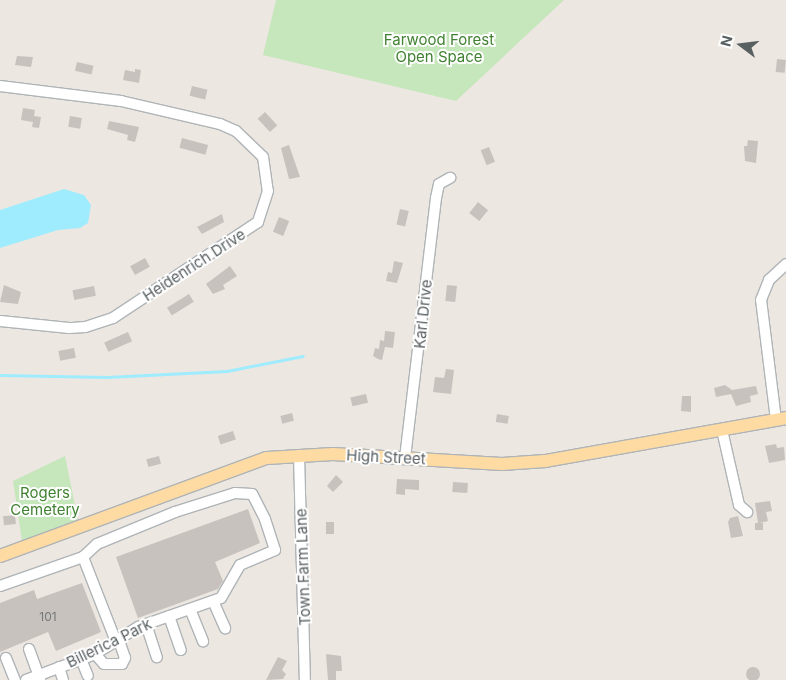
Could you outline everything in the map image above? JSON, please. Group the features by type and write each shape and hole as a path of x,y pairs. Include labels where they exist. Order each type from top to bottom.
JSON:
{"main road":[{"name":"High Street","path":"0,556 247,464 299,455 405,458 502,464 545,461 781,419"}],"street":[{"name":"Heidenrich Drive","path":"0,86 122,101 220,124 236,130 263,157 268,191 261,214 252,226 113,318 85,327 69,328 0,320"},
{"name":"Karl Drive","path":"405,458 436,198 439,184 450,178"},
{"path":"781,419 761,300 769,280 786,264"},
{"path":"722,430 739,505 747,512"},
{"name":"Town Farm Lane","path":"299,455 305,680"},
{"path":"0,586 83,557 97,544 175,512 236,493 252,494 266,519 274,550 240,565 217,600 224,628"},
{"path":"83,557 125,658 122,664 104,664 95,654"},
{"name":"Billerica Park","path":"26,680 39,678 59,667 95,654 116,639 146,624 217,600"},
{"path":"190,609 203,640"},
{"path":"169,616 182,650"},
{"path":"146,624 158,657"},
{"path":"29,649 39,678"},
{"path":"6,658 15,680"},
{"path":"81,659 88,676"},
{"path":"59,667 63,680"}],"green space":[{"name":"Farwood Forest Open Space","path":"276,0 564,0 456,101 263,55"},
{"name":"Rogers Cemetery","path":"65,456 78,520 22,541 13,481"}],"water":[{"path":"64,189 84,195 91,205 88,223 80,228 58,230 0,248 0,210"}],"building":[{"path":"17,56 33,57 31,67 15,65"},
{"path":"777,59 786,60 785,73 776,72"},
{"path":"77,62 94,66 92,75 75,71"},
{"path":"135,69 141,70 139,83 123,80 125,70 135,72"},
{"path":"192,86 208,90 205,100 190,96"},
{"path":"23,108 35,110 34,116 41,117 39,128 32,127 33,122 21,120"},
{"path":"265,112 277,125 270,132 258,119"},
{"path":"70,116 82,118 80,129 68,127"},
{"path":"109,121 139,127 135,142 127,140 128,135 107,129"},
{"path":"182,138 208,145 205,155 179,148"},
{"path":"748,140 758,141 756,163 745,161 744,146 747,146"},
{"path":"289,145 300,177 289,179 281,148"},
{"path":"489,147 495,162 487,165 481,150"},
{"path":"478,202 488,210 479,221 469,213"},
{"path":"400,209 409,211 405,227 396,225"},
{"path":"222,214 224,222 202,234 197,227"},
{"path":"279,217 289,221 283,236 273,232"},
{"path":"145,258 150,267 135,275 130,266"},
{"path":"394,261 403,263 397,283 386,281 388,272 392,273"},
{"path":"230,266 237,276 223,285 225,289 213,294 206,284"},
{"path":"4,285 21,292 18,304 0,302"},
{"path":"447,285 457,286 455,302 445,301"},
{"path":"94,286 96,296 74,300 72,290"},
{"path":"189,294 194,302 172,315 167,308"},
{"path":"385,331 395,332 393,348 385,347 382,360 373,356 375,348 379,349 380,340 384,341"},
{"path":"128,332 132,341 108,352 104,343"},
{"path":"74,348 76,358 60,361 58,351"},
{"path":"446,369 454,370 451,394 433,392 435,377 444,378"},
{"path":"725,385 732,390 756,386 758,394 750,396 751,402 736,406 731,394 716,397 714,388"},
{"path":"366,394 368,403 352,406 350,398"},
{"path":"682,396 691,396 691,412 681,411"},
{"path":"292,413 294,421 282,424 280,416"},
{"path":"497,414 509,416 508,424 496,422"},
{"path":"233,431 236,440 221,445 218,436"},
{"path":"776,444 777,448 784,447 785,460 769,463 765,446"},
{"path":"159,456 161,464 148,467 146,459"},
{"path":"336,475 343,482 333,492 327,486"},
{"path":"397,479 419,480 419,490 405,489 405,495 396,494"},
{"path":"453,482 468,483 467,493 452,492"},
{"path":"770,501 772,511 766,512 768,521 760,523 763,523 763,530 755,530 755,523 758,523 755,503"},
{"path":"248,509 260,543 215,562 223,581 218,589 138,618 116,557"},
{"path":"15,515 16,524 4,525 3,516"},
{"path":"738,516 743,536 731,538 728,522 730,518"},
{"path":"326,522 334,522 334,534 326,534"},
{"path":"82,583 101,632 56,651 48,632 0,652 0,603 34,590 37,599"},
{"path":"326,654 341,656 342,671 336,671 336,680 328,680"},
{"path":"278,657 287,661 282,670 286,674 283,679 266,680"},
{"path":"753,667 758,669 760,674 758,679 753,681 748,679 746,674 748,669"}],"waterway":[{"path":"0,375 107,377 227,371 303,356"}]}
